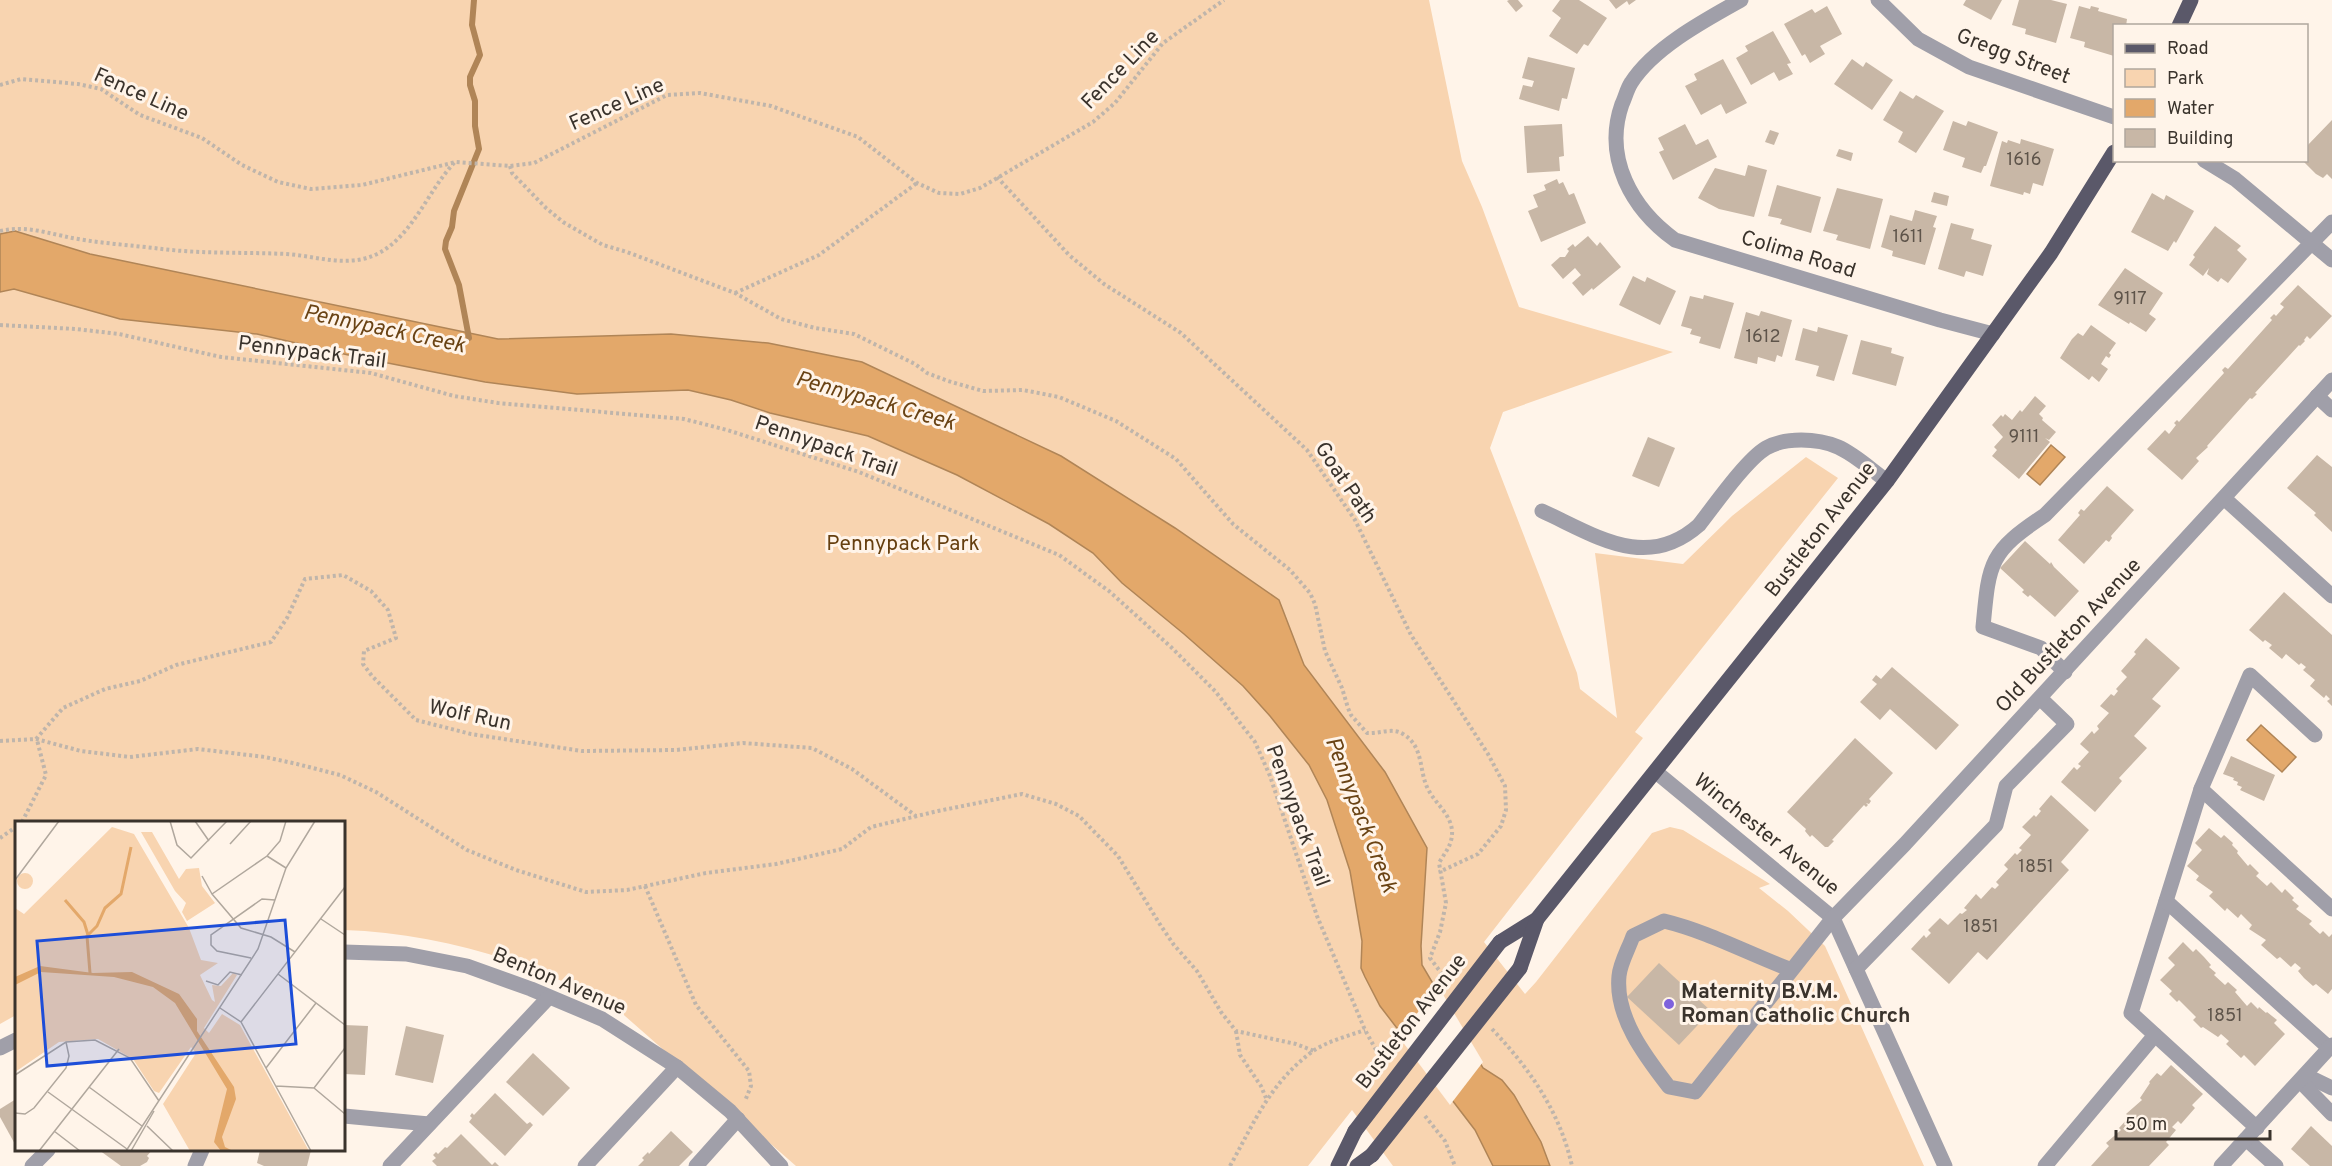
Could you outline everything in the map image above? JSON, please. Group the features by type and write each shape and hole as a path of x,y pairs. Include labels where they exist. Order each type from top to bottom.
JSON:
{"main road":[{"path":"2180,24 2191,0"},
{"name":"Bustleton Avenue","path":"1338,1166 1355,1131 1500,942 1537,919 1887,481 2051,253 2113,155"},
{"name":"Bustleton Avenue","path":"1357,1166 1372,1155 1520,968 1537,919"}],"street":[{"name":"Colima Road","path":"1741,0 1703,21 1661,50 1630,83 1619,112 1616,140 1621,174 1637,202 1655,226 1675,240 1993,334"},
{"name":"Gregg Street","path":"1878,0 1918,39 1969,67 2113,116"},
{"path":"2207,162 2235,179 2332,260"},
{"path":"2064,672 2041,648 1983,627 1988,578 1997,555 2017,534 2046,515 2332,222"},
{"name":"Old Bustleton Avenue","path":"1792,970 1755,957 1695,929 1664,921 1633,936 1619,975 1621,1005 1643,1053 1669,1087 1695,1092 1792,970 1833,918 2040,698 2332,380"},
{"path":"2317,396 2332,410"},
{"path":"1542,511 1617,545 1635,549 1666,545 1688,534 1699,525 1753,458 1765,448 1793,441 1836,446 1887,481"},
{"path":"2224,499 2332,596"},
{"path":"2276,1166 2251,1133 2131,1013 2201,789 2250,675 2315,735"},
{"path":"1856,969 1996,825 2006,786 2067,724 2040,698"},
{"name":"Winchester Avenue","path":"1656,772 1833,918 1945,1166"},
{"path":"2201,789 2332,909"},
{"path":"2166,901 2330,1047 2251,1133 2229,1163"},
{"name":"Benton Avenue","path":"345,952 406,954 467,966 602,1019 677,1066 738,1119 781,1166"},
{"path":"390,1166 549,997"},
{"path":"2045,1166 2155,1035"},
{"path":"0,1048 15,1040"},
{"path":"585,1166 677,1066"},
{"path":"2302,1078 2332,1088"},
{"path":"2302,1078 2332,1114"},
{"path":"345,1116 429,1124"},
{"path":"696,1166 738,1119"},
{"path":"32,1166 46,1151"},
{"path":"195,1166 201,1151"}],"path":[{"name":"Fence Line","path":"0,85 21,79 78,84 101,89 140,115 202,138 251,170 278,182 311,189 362,185 456,162 510,166 534,163 666,95 700,93 771,106 858,137 917,183 939,193 960,194 980,188 1093,122 1115,103 1163,43 1224,0"},
{"path":"0,231 33,228 62,236 165,249 239,254 286,254 333,262 347,262 380,252 404,232 429,195 456,162"},
{"path":"510,166 512,173 546,208 585,236 603,245 735,294 819,255 917,183"},
{"name":"Goat Path","path":"735,294 781,319 815,328 854,334 948,381 983,391 1023,390 1059,397 1116,421 1176,459 1233,524 1290,570 1310,592 1315,604 1325,651 1351,715 1367,732 1395,730 1410,740 1419,752 1423,779 1437,804 1450,820 1452,830 1452,841 1439,864 1439,872 1478,854 1501,826 1506,810 1504,786 1488,754 1411,635 1355,520 1307,450 1181,333 1104,284 1069,255 997,177"},
{"name":"Pennypack Trail","path":"0,326 53,327 119,334 220,357 371,373 454,396 498,403 684,419 727,429 869,475 1059,555 1103,586 1171,647 1215,691 1255,742 1270,776 1306,887 1365,1030 1314,1051"},
{"name":"Wolf Run","path":"36,739 63,708 105,689 140,681 176,665 271,642 287,618 305,579 343,574 371,591 388,610 396,638 364,651 363,664 416,720 471,734 582,751 676,750 742,743 812,748 852,769 916,816"},
{"path":"0,741 36,739 81,751 130,757 198,749 264,757 340,775 376,792 467,850 516,870 586,892 627,890 706,873 776,864 843,849 871,827 1022,794 1056,804 1079,816 1118,856 1161,926 1197,971 1221,1012 1236,1031 1240,1055 1261,1086 1266,1099"},
{"path":"23,821 46,775 36,739"},
{"path":"0,838 15,828"},
{"path":"645,886 696,1005 750,1071 751,1086 738,1119"},
{"path":"1230,1166 1266,1099 1284,1076 1314,1051 1296,1044 1236,1031"}],"green space":[{"name":"Pennypack Park","path":"0,0 1429,0 1462,161 1482,207 1519,307 1673,352 1503,412 1490,448 1577,673 1580,689 1617,718 1595,553 1683,564 1732,516 1806,457 1838,478 1635,732 1643,738 1484,942 1525,994 1652,833 1670,827 1683,830 1770,884 1759,888 1788,911 1825,946 1924,1166 1393,1166 1352,1110 1308,1166 796,1166 617,1009 586,992 520,964 450,944 379,932 345,930 345,821 15,821 15,1016 0,1024"}],"water":[{"name":"Pennypack Creek","path":"15,231 90,254 498,339 671,334 768,343 862,362 1061,456 1175,528 1279,600 1304,665 1385,772 1427,848 1421,946 1422,965 1483,1068 1502,1080 1514,1095 1541,1142 1550,1166 1493,1166 1475,1130 1380,1006 1361,968 1362,941 1350,871 1327,800 1309,765 1243,686 1122,583 1093,553 1049,524 957,475 868,436 770,413 731,400 688,390 577,394 485,382 357,357 257,334 120,319 14,289 0,292 0,234"},
{"path":"2051,445 2065,457 2040,485 2027,474"},
{"path":"2261,725 2296,757 2282,772 2247,740"}],"pier":[{"path":"1438,986 1483,1062 1450,1105 1399,1037"}],"building":[{"path":"1518,0 1523,6 1516,12 1507,1"},
{"path":"1560,0 1579,0 1607,18 1588,46 1584,44 1577,54 1549,36 1561,18 1552,11"},
{"path":"1609,0 1636,0 1629,5 1627,1 1616,9"},
{"path":"1966,0 2002,0 1991,20 1963,5"},
{"path":"2019,0 2051,0 2067,4 2056,43 2025,34 2026,29 2012,25"},
{"path":"1827,6 1842,34 1820,46 1825,54 1810,63 1805,54 1802,56 1784,24 1812,9 1815,13"},
{"path":"2079,6 2090,9 2091,6 2099,8 2098,11 2127,19 2126,24 2113,24 2113,56 2084,47 2085,42 2070,38"},
{"path":"1773,31 1791,63 1787,64 1793,74 1779,81 1774,72 1751,85 1736,58 1748,51 1745,46"},
{"path":"1528,57 1575,68 1567,99 1562,98 1559,111 1519,99 1523,85 1532,87 1534,81 1522,78"},
{"path":"1723,59 1747,103 1726,114 1721,104 1701,115 1685,86 1697,80 1694,74"},
{"path":"1852,59 1863,67 1866,62 1893,80 1872,110 1834,84"},
{"path":"1900,91 1913,99 1916,95 1944,111 1916,153 1898,142 1903,132 1883,120"},
{"path":"2332,120 2332,179 2327,174 2323,178 2316,174 2304,162 2308,162 2308,145"},
{"path":"1953,121 1966,126 1968,121 1998,132 1986,166 1981,173 1962,167 1965,158 1943,150"},
{"path":"1562,124 1564,156 1559,157 1560,171 1527,173 1524,126"},
{"path":"1685,124 1696,145 1708,139 1717,157 1673,180 1659,152 1664,150 1658,138"},
{"path":"1770,130 1779,133 1774,145 1765,142"},
{"path":"2021,139 2054,149 2043,186 2033,183 2030,194 2024,192 2023,195 1990,186 2002,141 2007,143 2008,140 2020,144"},
{"path":"1839,149 1853,153 1851,161 1836,156"},
{"path":"1748,165 1767,170 1754,217 1719,209 1698,198 1715,168 1745,176"},
{"path":"1557,179 1559,184 1563,182 1569,195 1574,193 1586,223 1541,242 1528,211 1538,207 1533,195 1546,190 1544,185"},
{"path":"1777,185 1821,197 1811,233 1780,224 1782,219 1768,216"},
{"path":"1837,188 1883,199 1870,249 1836,240 1838,235 1823,231"},
{"path":"1934,192 1949,196 1947,206 1931,202"},
{"path":"2152,193 2164,200 2166,195 2194,211 2176,243 2174,241 2168,251 2131,232"},
{"path":"1915,210 1937,216 1933,227 1936,228 1925,265 1892,256 1893,251 1881,247 1890,215 1912,221"},
{"path":"1951,223 1974,229 1971,239 1992,245 1983,276 1966,271 1964,277 1938,269"},
{"path":"2215,226 2241,246 2237,250 2247,259 2228,283 2221,278 2218,282 2207,274 2209,268 2203,276 2189,265 2195,257 2193,255"},
{"path":"1588,236 1597,246 1600,242 1621,267 1583,296 1572,283 1581,275 1575,268 1563,279 1551,265 1560,257 1565,257 1569,251 1567,249 1573,244 1575,247"},
{"path":"2125,268 2163,293 2149,314 2156,319 2146,332 2098,305"},
{"path":"1633,276 1645,282 1647,277 1676,291 1660,325 1619,305"},
{"path":"2298,285 2332,316 2310,339 2307,336 2305,341 2255,393 2257,394 2252,399 2250,398 2196,458 2199,461 2182,480 2147,449 2165,430 2169,434 2176,425 2174,423 2177,420 2179,422 2224,373 2222,370 2225,367 2228,369 2272,320 2270,318 2274,314 2276,316 2284,307 2280,304"},
{"path":"1704,295 1734,303 1720,349 1699,343 1701,337 1690,334 1692,329 1681,326 1690,296 1703,299"},
{"path":"1761,311 1792,320 1782,357 1777,355 1775,362 1758,357 1757,364 1734,358 1746,312 1759,316"},
{"path":"2091,325 2116,343 2109,353 2111,355 2109,358 2106,356 2101,364 2108,369 2099,382 2092,376 2089,380 2060,358 2072,339 2078,333 2083,336"},
{"path":"1818,327 1848,335 1834,381 1816,376 1819,366 1795,360 1803,328 1817,332"},
{"path":"1861,340 1892,348 1891,353 1904,357 1896,386 1852,374"},
{"path":"2035,396 2046,406 2039,414 2042,420 2056,432 2049,440 2045,438 2050,442 2019,479 1992,456 1997,450 1994,447 2003,437 1992,425 2001,415 2003,417 2005,414 2012,420"},
{"path":"1648,437 1675,448 1659,487 1632,476"},
{"path":"2317,455 2332,467 2332,532 2314,515 2316,513 2287,488"},
{"path":"2107,486 2134,510 2111,536 2109,542 2106,540 2084,564 2058,540 2080,515 2078,513 2081,509 2084,511"},
{"path":"2025,541 2050,564 2051,562 2079,591 2055,617 2030,595 2028,597 2022,592 2024,590 2000,568"},
{"path":"2284,592 2332,635 2332,706 2327,701 2330,699 2326,695 2324,698 2310,686 2315,680 2303,670 2306,667 2301,663 2299,665 2286,654 2282,659 2269,648 2272,645 2265,640 2263,642 2249,630"},
{"path":"2146,638 2180,668 2152,699 2161,706 2134,736 2147,748 2119,778 2122,781 2095,812 2061,782 2074,767 2077,770 2081,766 2078,764 2089,752 2080,744 2092,731 2094,734 2099,729 2097,726 2109,713 2100,706 2111,694 2114,696 2118,691 2116,689 2127,677 2121,671"},
{"path":"1892,667 1959,725 1936,750 1890,709 1880,720 1860,702 1877,684 1872,680 1876,675 1881,679"},
{"path":"1855,738 1893,773 1869,799 1871,801 1869,804 1866,803 1868,805 1866,807 1864,805 1832,840 1834,841 1825,847 1812,835 1810,837 1806,829 1787,812"},
{"path":"2231,756 2275,775 2264,801 2240,790 2242,787 2237,785 2238,782 2233,780 2234,778 2223,774"},
{"path":"2051,795 2089,830 2061,862 2069,870 1987,960 1978,952 1949,984 1911,949 1924,935 1926,938 1931,933 1928,930 1940,918 1948,925 1960,913 1967,910 1964,908 1976,894 1981,899 1992,887 1995,889 1999,885 1996,882 2008,869 2004,865 2015,853 2017,855 2022,850 2019,848 2031,835 2022,827 2034,815 2036,817 2041,811 2039,809"},
{"path":"2209,828 2221,838 2224,835 2233,843 2237,853 2248,866 2250,864 2259,873 2256,876 2267,886 2271,882 2282,893 2285,889 2299,906 2296,909 2312,921 2309,924 2320,934 2323,931 2329,937 2332,934 2332,989 2328,994 2304,978 2298,971 2301,968 2295,963 2291,967 2280,957 2277,959 2261,945 2266,940 2249,929 2252,925 2241,914 2238,918 2227,908 2225,911 2209,896 2213,892 2196,880 2199,876 2187,866 2202,850 2195,843"},
{"path":"2183,942 2193,952 2196,949 2211,965 2209,967 2216,973 2214,975 2225,985 2228,982 2237,990 2235,992 2247,1006 2251,1002 2277,1020 2274,1023 2285,1034 2255,1066 2244,1055 2241,1058 2226,1044 2229,1041 2221,1034 2218,1037 2203,1027 2201,1028 2193,1020 2196,1017 2179,1000 2177,1002 2169,994 2172,991 2160,980 2175,965 2168,958"},
{"name":"Maternity B.V.M. Roman Catholic Church","path":"1659,963 1711,1011 1679,1045 1627,997"},
{"path":"345,1025 368,1026 365,1075 345,1074"},
{"path":"406,1026 444,1035 433,1083 395,1075"},
{"path":"533,1053 570,1088 543,1116 506,1082"},
{"path":"2171,1065 2203,1094 2192,1105 2195,1108 2181,1124 2178,1121 2172,1127 2176,1130 2166,1142 2169,1145 2149,1166 2091,1166 2109,1146 2106,1143 2121,1130 2119,1128 2129,1117 2126,1114 2142,1100 2140,1098 2149,1082 2157,1073 2161,1076"},
{"path":"495,1093 527,1124 530,1122 533,1125 505,1156 469,1122 472,1113 474,1115"},
{"path":"15,1100 15,1144 0,1117 0,1109"},
{"path":"2311,1126 2332,1146 2332,1166 2310,1166 2291,1149"},
{"path":"671,1131 693,1152 679,1166 638,1166 644,1160 642,1158 648,1152 649,1154"},
{"path":"461,1134 492,1165 495,1162 499,1166 437,1166 432,1161 436,1158 433,1155 447,1148"},
{"path":"100,1151 151,1151 147,1156 149,1158 147,1162 140,1166 121,1166"},
{"path":"260,1151 311,1151 307,1166 264,1166 257,1163"}],"waterway":[{"name":"Pennypack Creek","path":"469,338 459,285 445,249 454,211 479,149 475,126 475,101 470,85 470,77 480,55 472,25 474,0"}],"place":[{"name":"Maternity B.V.M. Roman Catholic Church","path":"1669,1004"}]}
